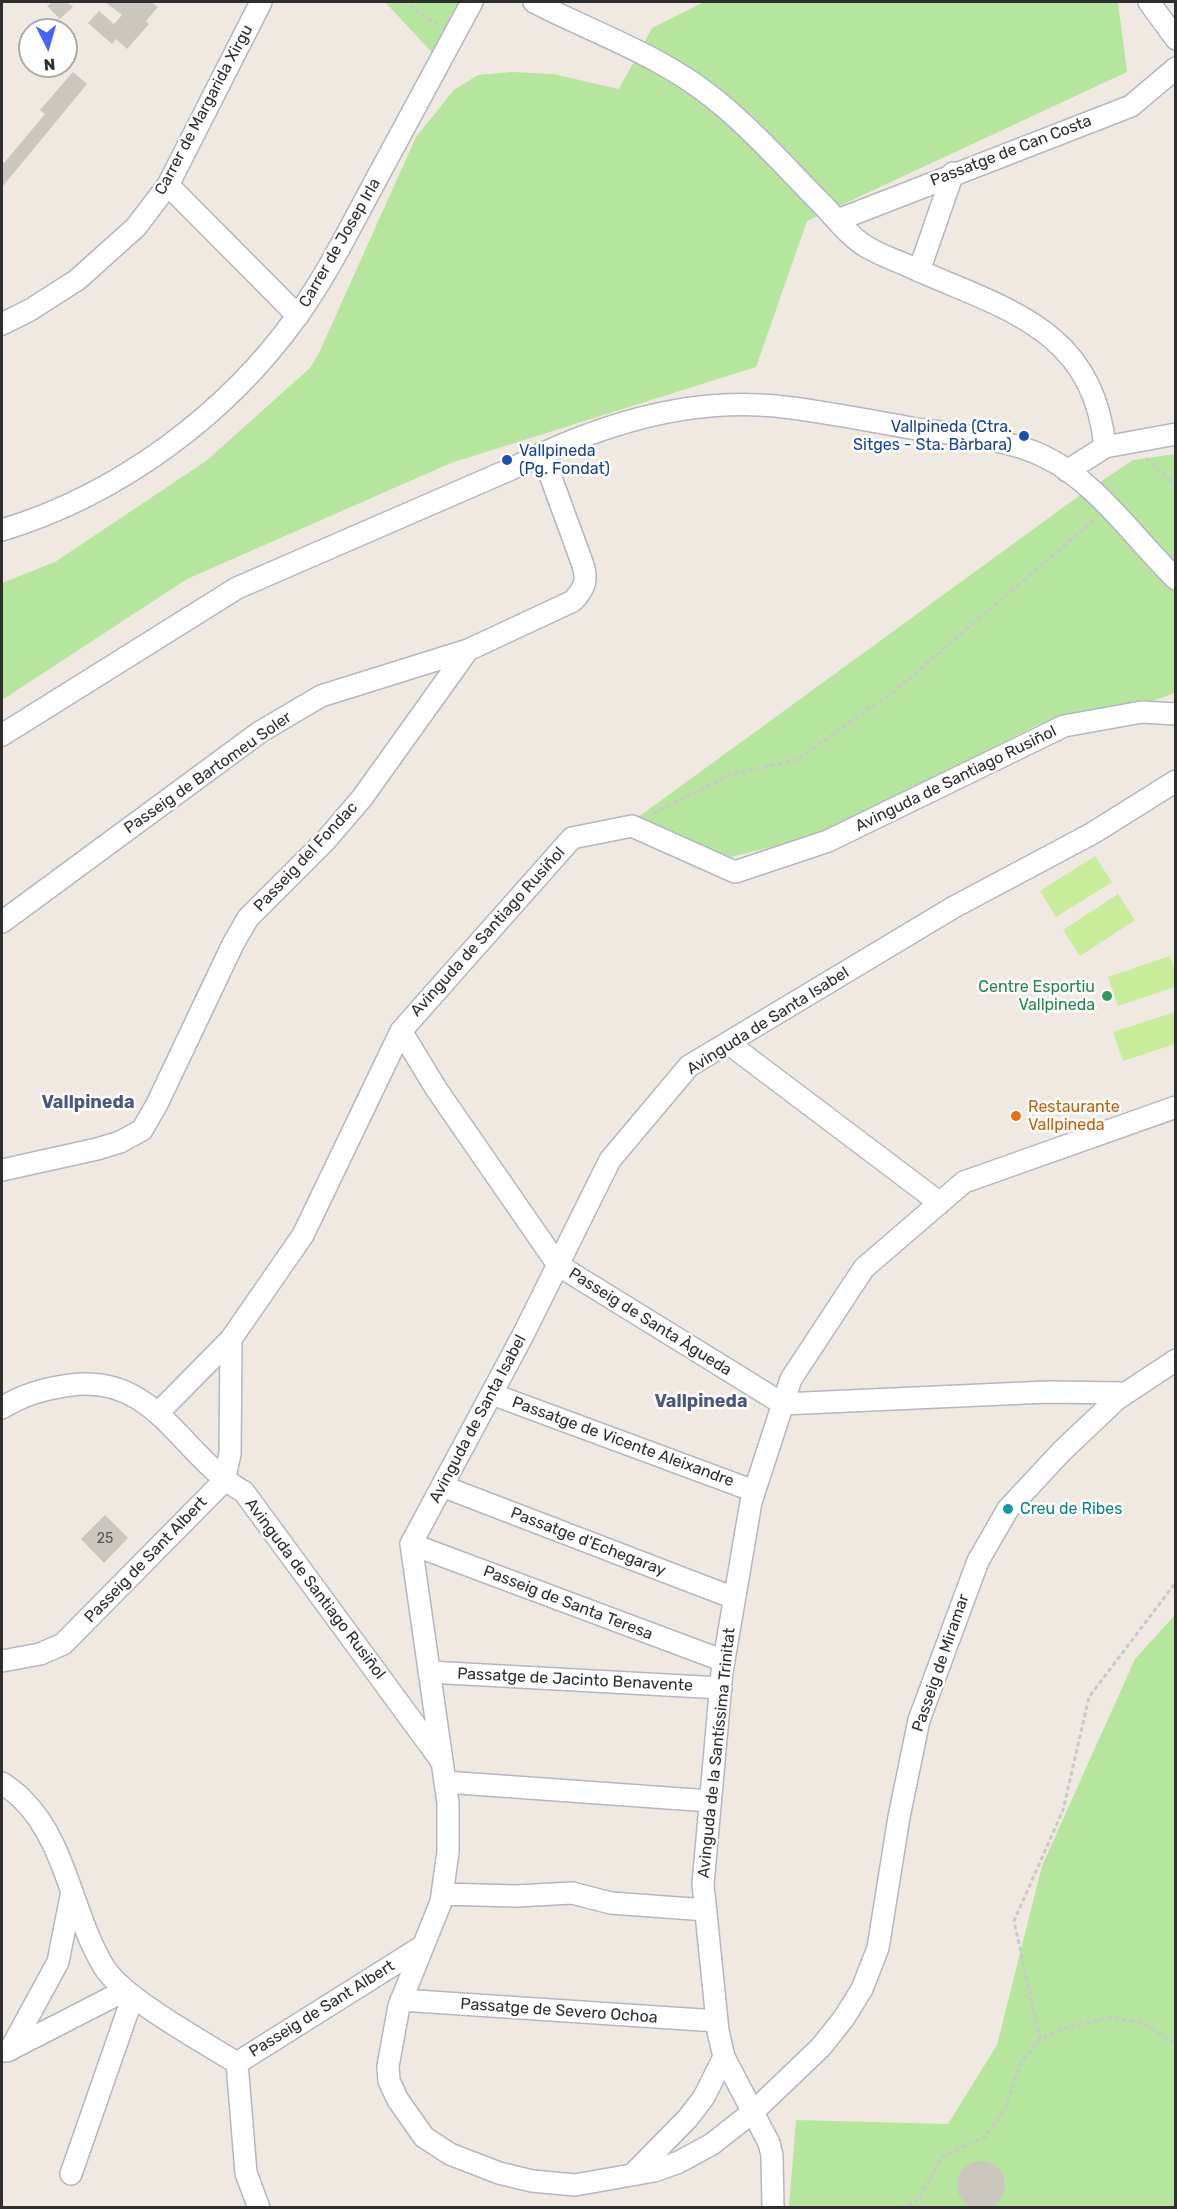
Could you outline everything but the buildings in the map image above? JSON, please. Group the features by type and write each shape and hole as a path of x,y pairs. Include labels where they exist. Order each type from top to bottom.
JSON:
{"street":[{"name":"Carrer de Margarida Xirgu","path":"2,324 30,310 77,280 136,227 168,185 261,2"},
{"name":"Carrer de Josep Irla","path":"2,530 91,493 159,452 226,397 258,364 298,316 327,272 472,2"},
{"path":"534,2 650,57 684,76 738,120 867,248 1016,313 1047,332 1071,355 1086,378 1099,408 1105,447"},
{"path":"1149,2 1176,39"},
{"name":"Passatge de Can Costa","path":"838,220 952,173 1131,106 1176,68"},
{"path":"919,271 952,173"},
{"path":"168,185 298,316"},
{"path":"2,735 237,588 511,469 542,453 619,423 690,408 775,406 1017,447 1043,456 1067,471 1108,507 1176,579"},
{"path":"1067,471 1105,447 1176,434"},
{"name":"Passeig del Fondac","path":"2,1170 98,1149 120,1142 141,1130 157,1104 233,944 248,918 326,840 362,798 468,650 565,605 582,591 587,578 542,453"},
{"name":"Passeig de Bartomeu Soler","path":"2,922 260,732 321,696 468,650"},
{"name":"Avinguda de Santiago Rusiñol","path":"158,1413 231,1338 303,1235 401,1031 572,838 632,826 735,872 828,841 1064,726 1142,712 1176,714"},
{"name":"Avinguda de Santa Isabel","path":"411,1544 492,1394 610,1160 688,1066 954,907 1093,833 1176,781"},
{"name":"Passeig de Santa Àgueda","path":"401,1031 438,1090 558,1265 783,1404"},
{"path":"728,1043 940,1203"},
{"name":"Avinguda de la Santíssima Trinitat","path":"773,2208 772,2155 754,2112 724,2057 717,2021 703,1884 721,1688 734,1598 754,1491 791,1379 864,1269 964,1182 1176,1107"},
{"path":"224,1481 230,1454 231,1338"},
{"name":"Passeig de Miramar","path":"754,2112 821,2047 844,2018 862,1989 878,1948 899,1816 919,1720 978,1561 1008,1509 1062,1451 1125,1393 1176,1360"},
{"name":"Avinguda de Santiago Rusiñol","path":"2,1408 37,1392 87,1383 119,1388 137,1397 158,1413 224,1481 244,1492 442,1761"},
{"path":"783,1404 1047,1392 1125,1393"},
{"name":"Passatge de Vicente Aleixandre","path":"492,1394 754,1491"},
{"name":"Passeig de Sant Albert","path":"2,1661 40,1654 63,1644 224,1481"},
{"name":"Passatge d'Echegaray","path":"442,1486 734,1598"},
{"path":"411,1544 445,1782 448,1852 442,1894 401,2000 390,2049 389,2081 408,2117 424,2137 450,2154 499,2173 532,2181 575,2186 654,2171 679,2162 712,2144 754,2112"},
{"name":"Passeig de Santa Teresa","path":"411,1544 724,1661"},
{"name":"Passatge de Jacinto Benavente","path":"429,1672 721,1688"},
{"path":"445,1782 710,1801"},
{"name":"Passeig de Sant Albert","path":"2,1783 23,1800 36,1816 72,1892 86,1933 105,1969 128,1994 237,2063 423,1946"},
{"path":"6,2052 58,1962 72,1892"},
{"path":"442,1894 516,1896 572,1893 610,1903 706,1910"},
{"path":"6,2052 128,1994"},
{"path":"71,2174 128,1994"},
{"name":"Passatge de Severo Ochoa","path":"401,2000 717,2021"},
{"path":"633,2174 688,2118 704,2097 724,2057"},
{"path":"237,2063 246,2173 259,2208"}],"path":[{"path":"403,2 454,34"},
{"path":"1130,443 1176,486"},
{"path":"651,814 730,775 798,759 897,689 1108,507"},
{"path":"1040,2039 1014,1921 1063,1810 1089,1697 1176,1582"},
{"path":"901,2208 919,2199 942,2157 985,2138 1005,2108 1021,2063 1040,2039 1065,2028 1111,2017 1142,2023 1176,2044"}],"green space":[{"path":"385,2 460,2 436,57"},
{"path":"704,2 1118,2 1127,72 807,221 756,367 451,463 187,579 2,700 2,583 55,562 206,461 310,368 319,353 416,137 454,90 478,75 512,72 553,74 619,89 652,28"},
{"path":"1175,454 1175,693 1146,703 1037,725 824,834 731,857 637,818 1072,501 1133,460"},
{"path":"1095,856 1112,882 1056,917 1040,891"},
{"path":"1118,894 1135,920 1080,956 1063,930"},
{"path":"1170,956 1175,971 1175,987 1118,1006 1108,977"},
{"path":"1175,1012 1175,1044 1123,1061 1113,1032"},
{"path":"1175,1615 1175,2207 789,2207 796,2120 948,2124 997,2045 1042,1866 1135,1659"}],"place":[{"name":"Vallpineda (Ctra. Sitges - Sta. Bàrbara)","path":"1024,436"},
{"name":"Vallpineda (Pg. Fondat)","path":"507,460"},
{"name":"Centre Esportiu Vallpineda","path":"1107,996"},
{"name":"Restaurante Vallpineda","path":"1016,1116"},
{"name":"Creu de Ribes","path":"1008,1509"}],"district":[{"name":"Vallpineda","path":"88,1103"},
{"name":"Vallpineda","path":"701,1402"}]}
